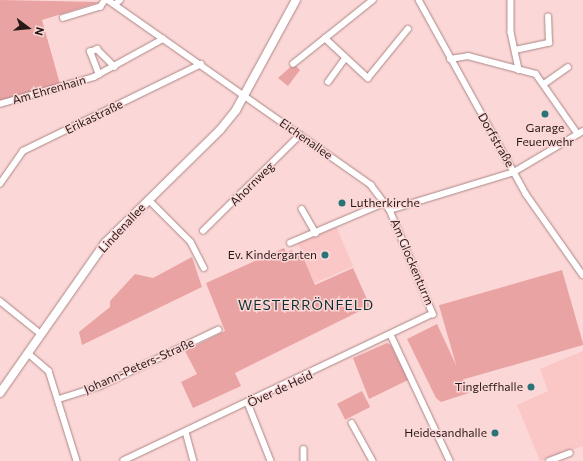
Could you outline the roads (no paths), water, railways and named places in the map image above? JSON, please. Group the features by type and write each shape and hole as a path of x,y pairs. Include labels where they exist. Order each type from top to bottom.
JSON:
{"street":[{"name":"Eichenallee","path":"63,18 100,7 106,0 115,5 201,64 371,185 386,202 390,210"},
{"path":"115,5 120,0"},
{"name":"Lindenallee","path":"0,393 105,243 220,130 245,96 296,0"},
{"path":"293,64 373,0"},
{"name":"Dorfstraße","path":"419,0 514,172 583,275"},
{"path":"511,0 519,70"},
{"path":"516,50 549,43 548,16"},
{"path":"325,38 345,59 368,78 408,29"},
{"name":"Am Ehrenhain","path":"0,104 98,75 115,67 163,39"},
{"name":"Am Ehrenhain","path":"98,75 90,52 97,50 115,67"},
{"path":"390,210 514,172 581,132 572,125 536,74 468,56 450,58"},
{"path":"328,82 345,59"},
{"name":"Erikastraße","path":"0,184 23,151 201,64"},
{"path":"544,84 568,67"},
{"path":"568,140 572,125"},
{"name":"Ahornweg","path":"203,232 300,135"},
{"path":"149,200 191,242 204,268"},
{"path":"290,243 386,202"},
{"path":"302,209 316,232"},
{"name":"Am Glockenturm","path":"390,210 433,314"},
{"path":"0,301 42,334"},
{"name":"Över de Heid","path":"124,461 392,337 433,314"},
{"name":"Johann-Peters-Straße","path":"59,399 100,386 218,330"},
{"path":"392,337 450,461"},
{"path":"28,353 49,371 59,399 77,461"},
{"path":"248,403 271,461"},
{"path":"352,423 373,461"},
{"path":"186,432 194,461"},
{"path":"304,450 304,461"},
{"path":"549,461 570,453"}],"place":[{"name":"Garage Feuerwehr","path":"545,114"},
{"name":"Lutherkirche","path":"342,203"},
{"name":"Ev. Kindergarten","path":"325,255"},
{"name":"Tingleffhalle","path":"531,387"},
{"name":"Heidesandhalle","path":"495,433"}],"district":[{"name":"WESTERRÖNFELD","path":"306,305"}]}
